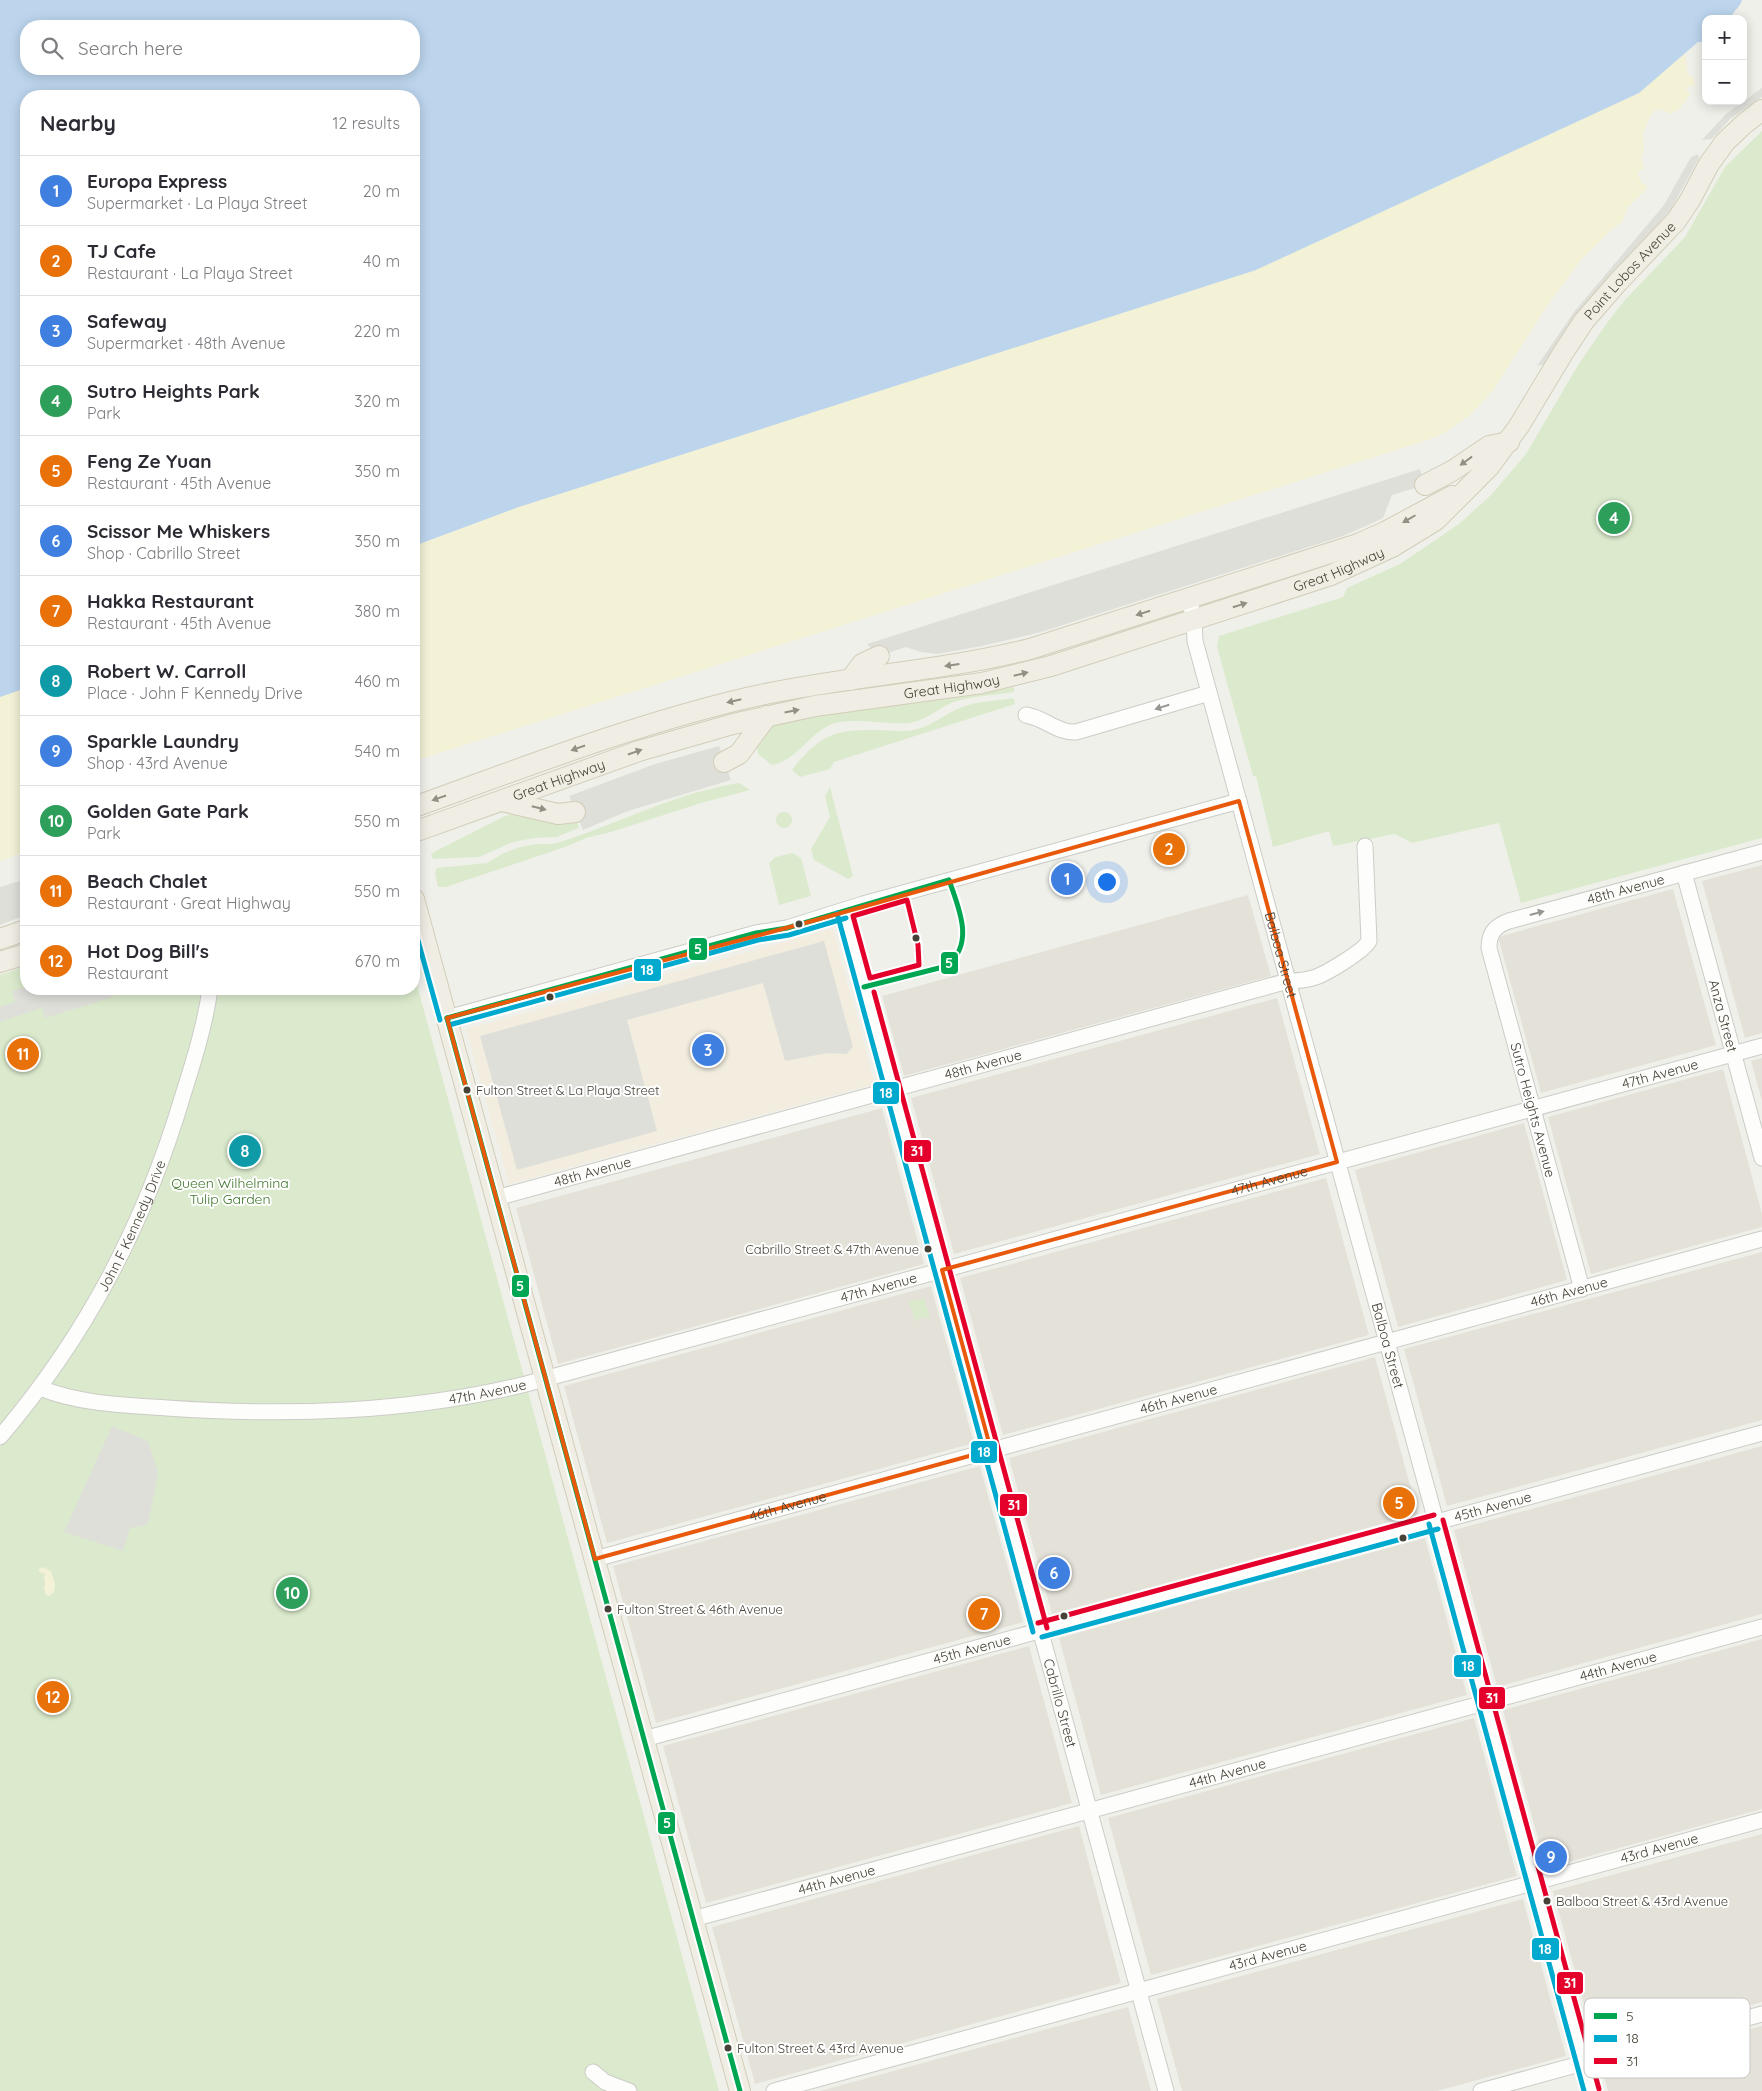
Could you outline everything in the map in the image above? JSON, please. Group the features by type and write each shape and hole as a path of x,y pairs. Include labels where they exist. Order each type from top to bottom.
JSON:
{"main road":[{"name":"Point Lobos Avenue","path":"1509,442 1584,321 1676,221 1690,200 1709,164 1725,142 1762,110"},
{"path":"1425,484 1452,471 1488,446 1509,442"},
{"name":"Great Highway","path":"420,830 639,750 767,716 823,705 1004,678 1050,666 1306,583 1362,562 1407,539 1430,524 1448,510 1489,467 1509,442"},
{"name":"Great Highway","path":"420,805 585,745 665,720 757,696 969,662 1007,654 1358,544 1385,532 1467,488"},
{"path":"850,680 862,664 879,656"},
{"path":"724,762 739,754 767,716"},
{"path":"502,801 558,814 576,812"},
{"path":"420,921 740,2091"},
{"path":"0,939 20,932"},
{"path":"0,962 20,956"}],"street":[{"name":"Balboa Street","path":"1189,598 1194,620 1195,641 1209,693 1584,2063"},
{"path":"1026,715 1040,719 1062,731 1076,732 1209,693"},
{"path":"447,1018 756,933 787,928 1239,801"},
{"name":"48th Avenue","path":"496,1198 1288,982 1302,981 1321,975 1367,945 1369,936 1364,846"},
{"name":"48th Avenue","path":"1493,931 1509,921 1762,852"},
{"name":"Anza Street","path":"1684,873 1762,1158"},
{"name":"Cabrillo Street","path":"844,911 1166,2091"},
{"name":"Sutro Heights Avenue","path":"1493,931 1490,936 1489,948 1582,1289"},
{"name":"John F Kennedy Drive","path":"0,1437 40,1388 84,1323 117,1265 152,1189 177,1118 204,1020 209,995"},
{"name":"47th Avenue","path":"40,1388 62,1397 138,1406 286,1413 364,1409 483,1394 546,1379 1762,1046"},
{"name":"46th Avenue","path":"595,1559 1762,1240"},
{"name":"45th Avenue","path":"644,1739 1762,1433"},
{"name":"44th Avenue","path":"694,1919 1762,1627"},
{"name":"43rd Avenue","path":"774,2091 1762,1820"},
{"path":"1481,2091 1584,2063"},
{"path":"593,2072 604,2087 629,2091"},
{"name":"Balboa Street","path":"1588,2078 1592,2091"}],"highlighted area":[{"path":"1239,801 1337,1162 942,1270 991,1450 595,1559 447,1018 816,920"}],"shaded area":[{"path":"1762,88 1762,97 1730,119 1712,139 1702,140 1726,114 1738,105 1747,105 1747,99"},
{"path":"1698,154 1699,158 1671,209 1609,283 1549,363 1537,366 1574,312 1664,205 1691,157"},
{"path":"1420,469 1425,485 1392,495 1383,518 1366,526 1340,537 1041,632 937,654 921,652 906,647 879,656 867,644"},
{"path":"719,746 731,780 628,811 583,830 569,796 655,764"},
{"path":"1762,865 1762,1033 1745,1038 1702,881"},
{"path":"20,881 20,917 0,925 0,887"},
{"path":"1673,889 1716,1045 1541,1093 1498,937"},
{"path":"1248,895 1271,976 904,1076 882,996"},
{"path":"833,929 875,1084 509,1184 466,1029"},
{"path":"824,941 853,1047 846,1054 828,1053 785,1061 763,983 627,1020 657,1131 517,1170 480,1036"},
{"path":"20,989 20,995 112,995 113,997 45,1018 42,1008 0,1022 0,1007 15,1002 12,991"},
{"path":"1277,998 1320,1154 954,1254 911,1098"},
{"path":"1762,1058 1762,1101 1751,1061"},
{"path":"1723,1069 1762,1214 1762,1227 1591,1274 1548,1117"},
{"path":"882,1108 924,1264 558,1364 516,1208"},
{"path":"1524,1123 1567,1280 1398,1327 1355,1170"},
{"path":"1326,1178 1369,1335 1003,1435 960,1278"},
{"path":"1762,1252 1762,1420 1447,1506 1404,1349"},
{"path":"931,1286 974,1443 607,1543 564,1386"},
{"path":"1375,1357 1418,1514 1052,1614 1009,1458"},
{"path":"112,1426 148,1441 158,1472 148,1525 130,1528 123,1551 64,1532"},
{"path":"1762,1446 1762,1614 1497,1687 1454,1530"},
{"path":"980,1466 1023,1622 656,1723 613,1566"},
{"path":"1425,1538 1467,1695 1101,1795 1059,1638"},
{"path":"1762,1639 1762,1809 1546,1868 1503,1710"},
{"path":"1029,1646 1072,1803 706,1903 663,1746"},
{"path":"1474,1718 1517,1876 1151,1975 1108,1818"},
{"path":"1079,1826 1121,1983 755,2084 712,1927"},
{"path":"1762,1834 1762,2002 1750,2005 1750,1998 1584,1998 1584,2004 1553,1891"},
{"path":"1523,1899 1566,2056 1437,2091 1182,2091 1157,1999"},
{"path":"1128,2007 1151,2091 820,2091"},
{"path":"1762,2026 1762,2091 1608,2091 1604,2078 1750,2078 1750,2029"}],"green space":[{"path":"1762,131 1762,838 1521,903 1499,823 1412,843 1395,834 1333,846 1329,831 1273,847 1256,776 1253,776 1217,647 1219,636 1343,597 1347,588 1400,564 1459,524 1491,495 1526,454 1578,365 1607,323 1624,301 1685,237 1725,167"},
{"path":"1014,687 1014,692 957,701 915,722 849,721 832,724 816,734 789,758 772,765 758,754 756,743 773,725 805,718"},
{"path":"1014,698 1015,704 834,762 830,769 800,777 792,770 811,748 830,736 864,730 912,730 929,725 968,705"},
{"path":"739,783 750,790 586,838 568,846 446,887 438,887 435,873 437,868 487,863 504,853 520,847 536,844 554,844 691,794"},
{"path":"830,787 853,876 848,879 814,860 811,849 830,817 825,796"},
{"path":"518,812 576,817 579,828 556,837 534,838 513,842 479,857 433,859 431,854 436,851 505,816"},
{"path":"781,812 787,812 792,817 790,826 781,828 776,823 776,817"},
{"path":"792,853 801,858 811,896 779,905 769,863 776,857"},
{"name":"Queen Wilhelmina Tulip Garden","path":"20,968 20,995 420,995 719,2091 0,2091 0,975"},
{"path":"924,1298 930,1317 920,1318 915,1321 909,1302"}],"sand":[{"path":"1685,53 1688,75 1694,78 1695,86 1689,86 1686,89 1690,93 1689,96 1674,113 1671,114 1660,109 1654,111 1643,134 1644,151 1641,156 1644,168 1637,173 1642,183 1646,184 1647,189 1627,208 1623,221 1610,231 1581,260 1549,303 1492,392 1469,416 1446,432 1431,439 420,759 420,544 519,507 1108,317 1639,93"},
{"path":"20,690 20,854 0,861 0,697"},
{"path":"43,1567 51,1571 55,1584 54,1592 49,1596 46,1595 44,1588 44,1576 46,1574 39,1572 39,1569"}],"water":[{"path":"0,0 1742,0 1733,15 1702,15 1702,42 1698,42 1639,93 1256,270 519,507 420,544 420,90 20,90 20,690 0,697"}],"transit line":[{"name":"5","path":"864,987 947,966 956,957 961,947 963,936 960,914 949,880"},
{"name":"5","path":"447,1018 756,933 787,928 949,880"},
{"name":"31","path":"907,900 918,945 919,965 870,978 853,916 907,900"},
{"name":"18","path":"837,913 1033,1632"},
{"name":"18","path":"449,1025 758,940 789,935 846,918"},
{"name":"18","path":"420,948 440,1020"},
{"name":"31","path":"874,992 1047,1628"},
{"name":"5","path":"447,1018 740,2091"},
{"name":"31","path":"1038,1623 1434,1515"},
{"name":"31","path":"1443,1520 1584,2034"},
{"name":"18","path":"1429,1524 1584,2091"},
{"name":"18","path":"1042,1637 1438,1529"},
{"name":"31","path":"1596,2078 1599,2089"}],"place":[{"name":"Sutro Heights Park","path":"1614,518"},
{"name":"TJ Cafe","path":"1169,849"},
{"name":"Europa Express","path":"1067,879"},
{"name":"Safeway","path":"708,1050"},
{"name":"Beach Chalet","path":"23,1054"},
{"name":"Fulton Street & La Playa Street","path":"467,1090"},
{"name":"Robert W. Carroll","path":"245,1151"},
{"name":"Cabrillo Street & 47th Avenue","path":"928,1249"},
{"name":"Feng Ze Yuan","path":"1399,1503"},
{"name":"Scissor Me Whiskers","path":"1054,1573"},
{"name":"Golden Gate Park","path":"292,1593"},
{"name":"Fulton Street & 46th Avenue","path":"608,1609"},
{"name":"Hakka Restaurant","path":"984,1614"},
{"name":"Hot Dog Bill's","path":"53,1697"},
{"name":"Sparkle Laundry","path":"1551,1857"},
{"name":"Balboa Street & 43rd Avenue","path":"1547,1901"},
{"name":"Fulton Street & 43rd Avenue","path":"728,2048"}]}
